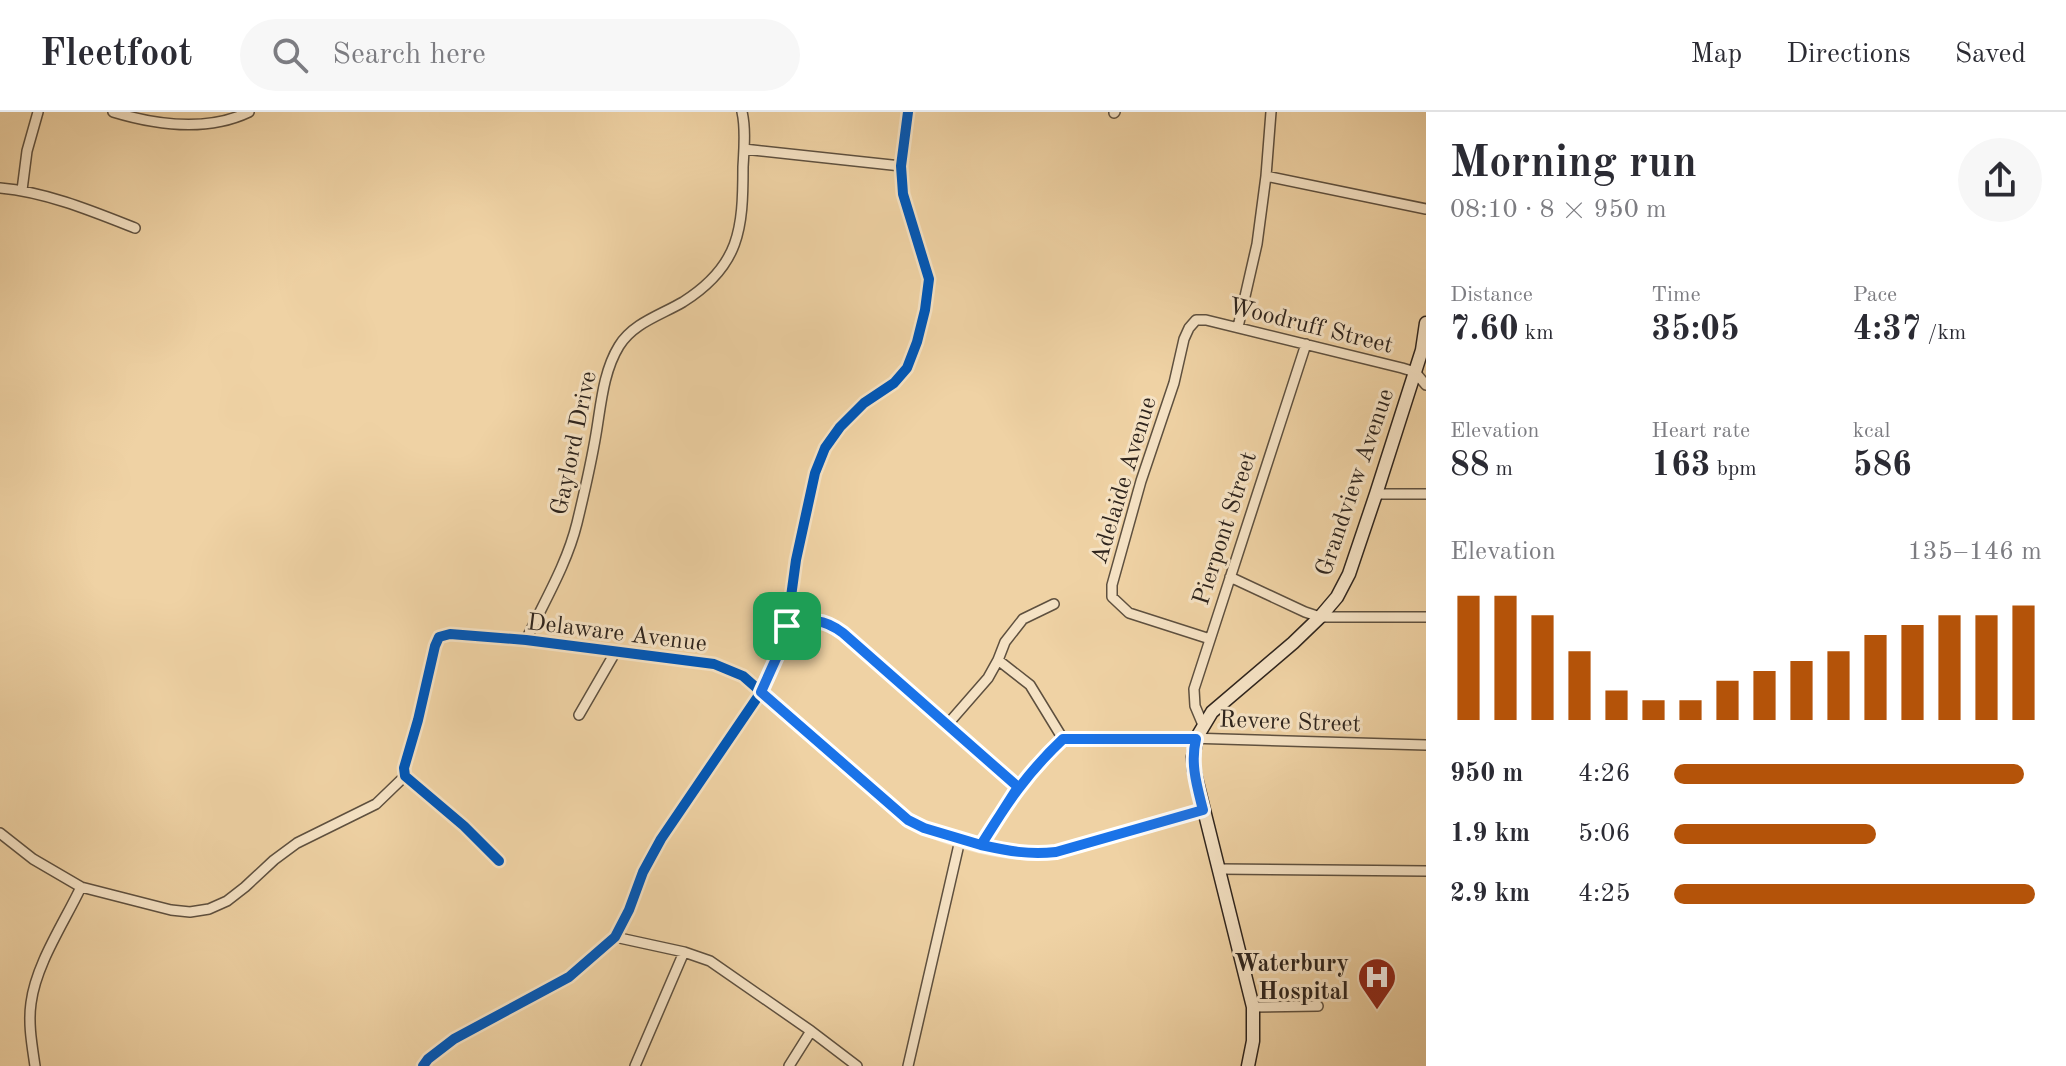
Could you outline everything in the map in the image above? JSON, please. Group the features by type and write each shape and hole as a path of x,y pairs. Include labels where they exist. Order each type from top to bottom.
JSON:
{"main road":[{"name":"Grandview Avenue","path":"1248,1066 1253,1041 1253,1007 1193,768 1196,739 1219,704 1293,643 1337,597 1349,574 1376,494 1426,329"}],"street":[{"path":"22,190 27,151 38,112"},
{"path":"113,112 167,124 204,124 236,119 249,112"},
{"name":"Gaylord Drive","path":"526,640 565,558 576,526 604,381 619,346 645,322 696,293 718,274 733,251 741,225 743,200 742,112"},
{"path":"423,1066 454,1039 569,977 615,937 661,839 761,692 787,626 799,545 815,473 825,448 840,427 864,403 894,383 907,368 917,342 929,279 903,194 901,166 908,112"},
{"path":"1238,327 1257,244 1271,112"},
{"path":"744,149 901,166"},
{"path":"1266,176 1426,209"},
{"path":"0,188 22,190 135,228"},
{"name":"Woodruff Street","path":"1196,320 1238,327 1415,372"},
{"name":"Adelaide Avenue","path":"1196,320 1184,339 1174,383 1141,481 1112,585 1112,597 1129,613 1210,639"},
{"name":"Pierpont Street","path":"1203,725 1193,692 1306,344"},
{"path":"1415,372 1426,385"},
{"path":"1376,494 1426,494"},
{"path":"1230,577 1320,617 1426,617"},
{"path":"947,725 988,678 1005,642 1023,619 1054,604"},
{"path":"787,626 809,621 829,622 1018,787"},
{"name":"Delaware Avenue","path":"405,776 404,768 435,646 439,637 450,634 526,640 714,664 743,676 908,820 960,840 1015,853 1056,852 1203,810"},
{"path":"579,715 616,651"},
{"path":"981,845 1018,787 1063,739 1030,685 998,660"},
{"name":"Revere Street","path":"1063,739 1426,745"},
{"path":"0,833 33,859 81,887 190,912 209,909 227,901 297,843 376,804 405,776 464,826 499,861"},
{"path":"908,1066 960,840"},
{"path":"1220,869 1426,871"},
{"path":"35,1066 30,1027 36,982 81,887"},
{"path":"615,937 710,961 857,1066"},
{"path":"635,1066 684,952"},
{"path":"1253,1007 1318,1006"},
{"path":"789,1066 811,1031"}],"cycle path":[{"path":"423,1066 454,1039 569,977 615,937 661,839 761,692 787,626 796,560 815,473 825,448 840,427 864,403 894,383 907,368 917,342 929,279 903,194 901,166 908,112"},
{"path":"499,861 464,826 405,776 404,768 435,646 439,637 450,634 526,640 714,664 743,676 908,820 942,835 980,846 1019,852 1056,852 1203,810"}],"place":[{"name":"Waterbury Hospital","path":"1377,1011"}],"route":[{"path":"787,626 761,692 908,820 924,828 981,845 1018,787 1063,739 1196,739 1193,768 1203,810 1056,852 1015,853 981,845 995,822 1018,787 829,622 809,621 787,626"}]}
